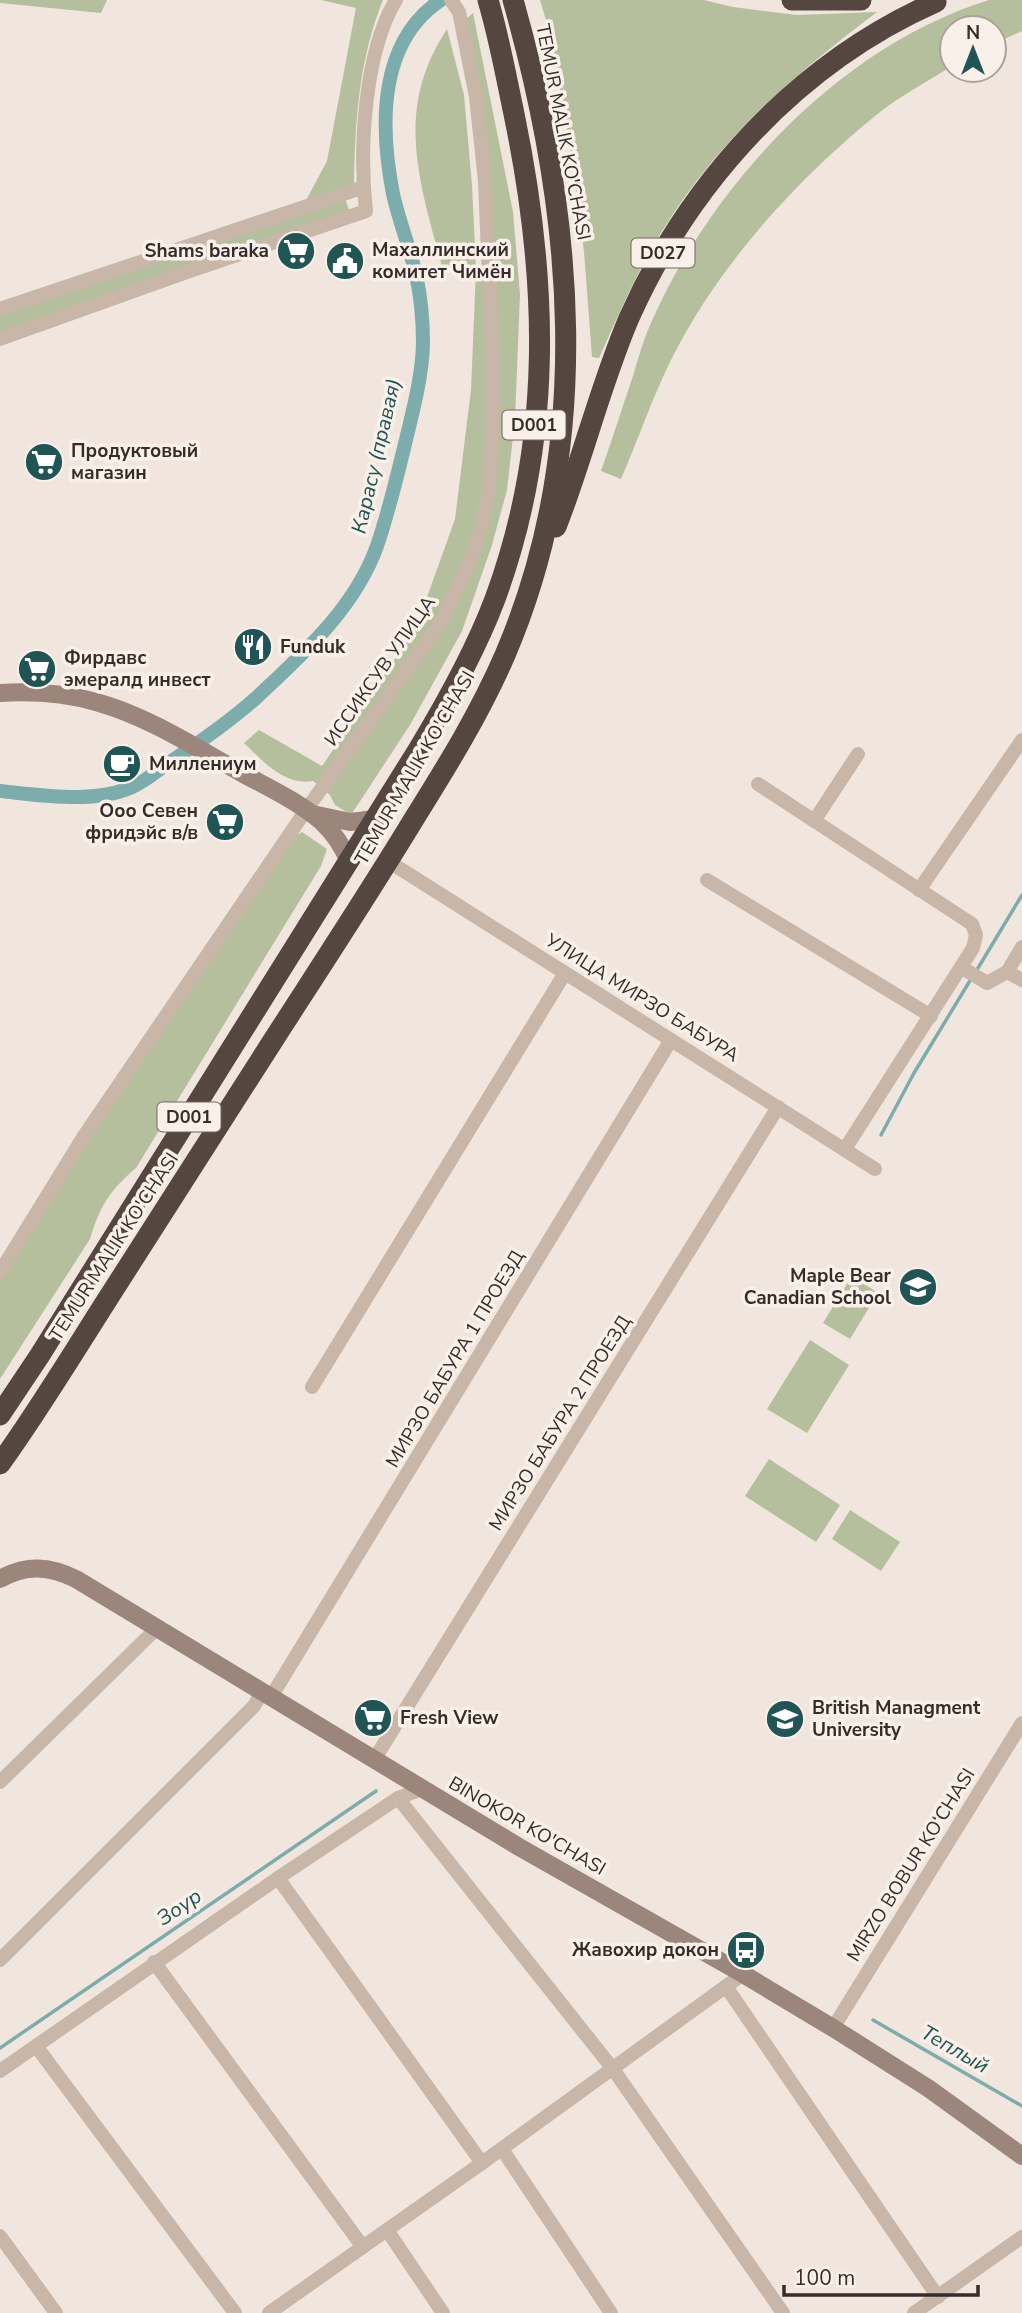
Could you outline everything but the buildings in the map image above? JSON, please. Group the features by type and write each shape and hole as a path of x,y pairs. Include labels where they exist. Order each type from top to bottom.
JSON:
{"highway":[{"name":"TEMUR MALIK KO'CHASI","path":"0,1415 376,819 439,714 484,627 512,548 533,441 541,327 535,241 522,156 488,0"},
{"name":"TEMUR MALIK KO'CHASI","path":"0,1464 388,862 473,720 503,659 525,604 553,491 564,406 567,320 556,202 541,117 513,0"},
{"path":"792,0 861,0"},
{"name":"D027","path":"525,604 576,478 603,385 629,319 646,281 684,219 726,160 781,105 860,43 898,19 938,1"}],"main road":[{"path":"0,693 56,694 96,702 134,715 306,810 341,821 376,819"},
{"path":"306,810 332,833 349,862"},
{"name":"BINOKOR KO'CHASI","path":"0,1578 30,1567 61,1572 91,1587 519,1847 744,1973 938,2095 1022,2156"}],"street":[{"path":"0,339 366,211 364,187 371,73 382,34 396,0"},
{"name":"ИССИКСУВ УЛИЦА","path":"0,1272 84,1136 306,810 443,619 470,562 488,496 493,376 485,181 475,97 455,6"},
{"path":"0,309 364,187"},
{"path":"919,890 1022,740"},
{"path":"814,821 858,754"},
{"path":"758,784 972,924 975,929 973,948 845,1149"},
{"name":"УЛИЦА МИРЗО БАБУРА","path":"388,862 875,1169"},
{"path":"707,880 931,1016"},
{"path":"961,967 987,983 1007,972 1022,947"},
{"path":"1007,972 1022,980"},
{"path":"312,1387 565,973"},
{"name":"МИРЗО БАБУРА 1 ПРОЕЗД","path":"0,1960 267,1695 671,1040"},
{"name":"МИРЗО БАБУРА 2 ПРОЕЗД","path":"374,1760 778,1107"},
{"path":"0,1782 158,1627"},
{"name":"MIRZO BOBUR KO‘CHASI","path":"833,2028 1022,1723"},
{"path":"0,2071 278,1878 398,1798 422,1789"},
{"path":"398,1798 613,2069 783,2313"},
{"path":"278,1878 482,2163"},
{"path":"154,1962 363,2247"},
{"path":"271,2313 744,1973"},
{"path":"727,1987 938,2297"},
{"path":"36,2046 235,2313"},
{"path":"502,2149 611,2313"},
{"path":"387,2230 443,2313"},
{"path":"0,2236 56,2313"},
{"path":"914,2313 1022,2237"}],"green space":[{"path":"0,0 107,0 101,13 0,3"},
{"path":"321,0 383,0 368,45 360,90 354,184 304,204 327,161 356,8"},
{"path":"540,0 704,0 733,7 797,15 877,12 781,90 752,118 699,178 645,260 599,358 592,357 584,252 571,153 550,33"},
{"path":"989,0 1022,0 1022,31 1008,38 1008,14 952,14"},
{"path":"473,13 513,212 520,294 515,419 507,490 492,545 462,631 410,725 351,815 335,805 330,795 313,781 302,782 283,776 244,743 259,730 322,766 416,628 455,519 471,390 476,269 443,270 420,177 416,118 420,89 430,59 447,29 464,95 476,268 491,269 465,20"},
{"path":"938,19 938,75 880,112 849,138 762,225 712,290 690,325 664,374 621,479 601,471 650,325 676,273 708,222 745,173 786,127 832,86 882,50"},
{"path":"344,195 351,216 0,339 0,309"},
{"path":"302,832 327,849 321,866 136,1168 107,1199 90,1239 0,1379 0,1272 285,843"},
{"path":"852,1276 878,1293 850,1339 823,1323"},
{"path":"810,1340 849,1365 807,1433 767,1409"},
{"path":"769,1459 840,1505 816,1542 745,1496"},
{"path":"850,1510 900,1542 881,1571 832,1539"}],"waterway":[{"name":"Карасу (правая)","path":"0,791 84,797 117,792 141,782 224,724 274,681 326,629 367,569 381,534 398,473 416,396 423,344 418,283 395,204 389,168 386,141 388,88 405,39 420,18 441,0"},
{"path":"975,973 1022,895"},
{"path":"881,1135 914,1073 971,979"},
{"name":"Зоур","path":"0,2048 376,1791"},
{"name":"Теплый","path":"873,2020 1022,2106"}],"place":[{"name":"Shams baraka","path":"296,251"},
{"name":"Махаллинский комитет Чимён","path":"345,261"},
{"name":"Продуктовый магазин","path":"44,462"},
{"name":"Funduk","path":"253,647"},
{"name":"Фирдавс эмералд инвест","path":"37,669"},
{"name":"Миллениум","path":"122,764"},
{"name":"Ооо Севен фридэйс в/в","path":"225,822"},
{"name":"Maple Bear Canadian School","path":"918,1287"},
{"name":"Fresh View","path":"373,1718"},
{"name":"British Managment University","path":"785,1719"},
{"name":"Жавохир докон","path":"746,1950"}]}
